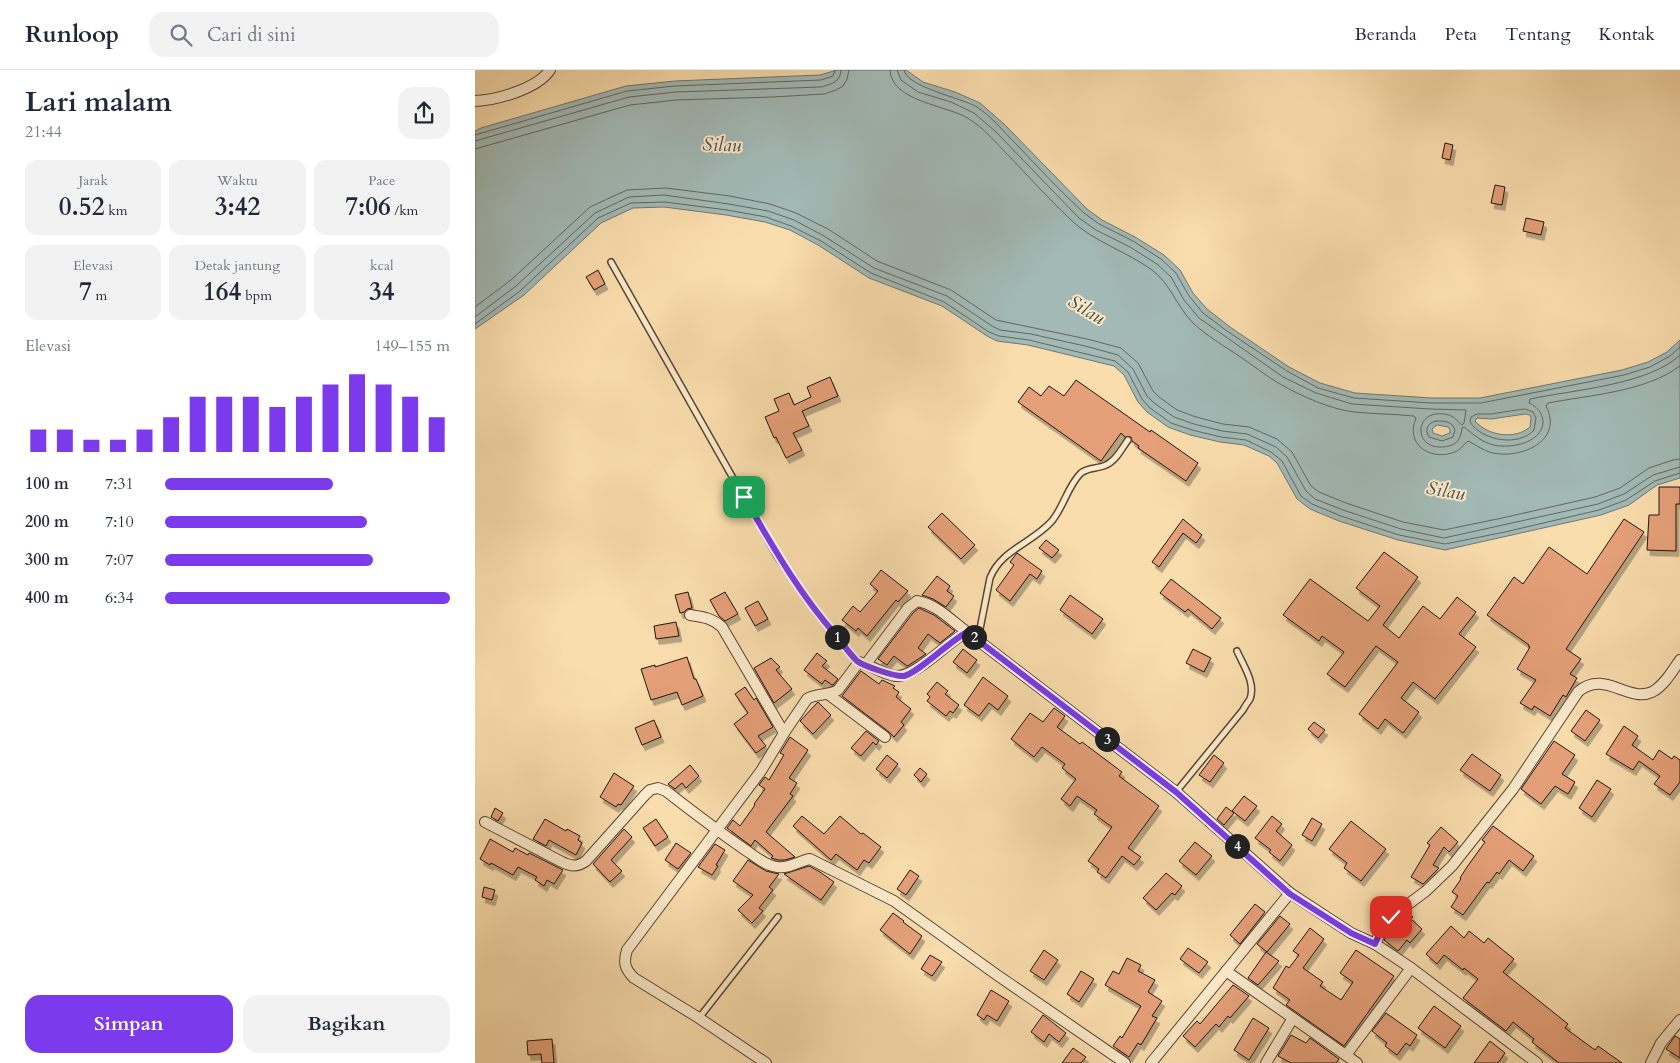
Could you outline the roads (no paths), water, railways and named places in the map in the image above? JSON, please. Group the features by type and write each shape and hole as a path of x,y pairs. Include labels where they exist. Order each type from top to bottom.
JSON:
{"street":[{"path":"475,101 513,93 533,84 547,75 550,70"},
{"path":"766,1063 699,1018 634,978 626,969 624,960 627,950 761,771 807,699 811,696 829,694 838,690 908,608 917,601 940,611 1176,792 1290,894 1351,933 1375,944 1411,968 1537,1063"},
{"path":"691,615 709,618 722,627 784,733"},
{"path":"862,663 895,676 905,676 915,671 951,642 967,632"},
{"path":"1375,944 1382,928 1391,917 1426,891 1452,866 1513,789 1578,692 1585,686 1601,684 1647,694 1659,687 1680,660"},
{"path":"829,694 885,737"},
{"path":"485,822 573,867 586,861 650,790 658,788 666,791 717,831 763,862 776,867 786,868 802,860 811,859 894,902 1125,1063"},
{"path":"1151,1063 1290,894"},
{"path":"1346,1055 1411,968"},
{"path":"1226,971 1357,1063"},
{"path":"1266,1063 1293,1018"},
{"path":"1651,1063 1661,1043 1680,1020"}],"lane":[{"path":"611,262 777,556 819,616 862,663"},
{"path":"977,640 993,568 1004,556 1052,521 1081,473 1091,468 1106,466 1114,459 1128,440"},
{"path":"1176,792 1243,710 1250,698 1249,676 1237,651"},
{"path":"699,1018 778,917"}],"water":[{"name":"Silau","path":"837,70 906,70 923,82 955,92 980,103 1004,124 1087,209 1102,220 1164,255 1180,270 1193,293 1207,309 1289,367 1320,383 1355,393 1431,398 1480,398 1622,370 1648,362 1667,352 1680,340 1680,478 1657,485 1629,505 1601,515 1445,550 1398,540 1339,521 1310,509 1297,499 1277,463 1269,456 1244,445 1190,435 1168,427 1147,412 1138,402 1124,375 1114,366 1028,345 997,341 942,306 869,278 818,245 790,230 765,222 664,207 633,208 601,223 524,295 475,329 475,131 626,86 675,81 820,75","holes":["1525,414 1530,415 1530,427 1517,434 1494,433 1480,426 1475,421 1477,418 1491,419","1437,425 1448,427 1450,433 1442,436 1433,433 1432,429"]}]}
